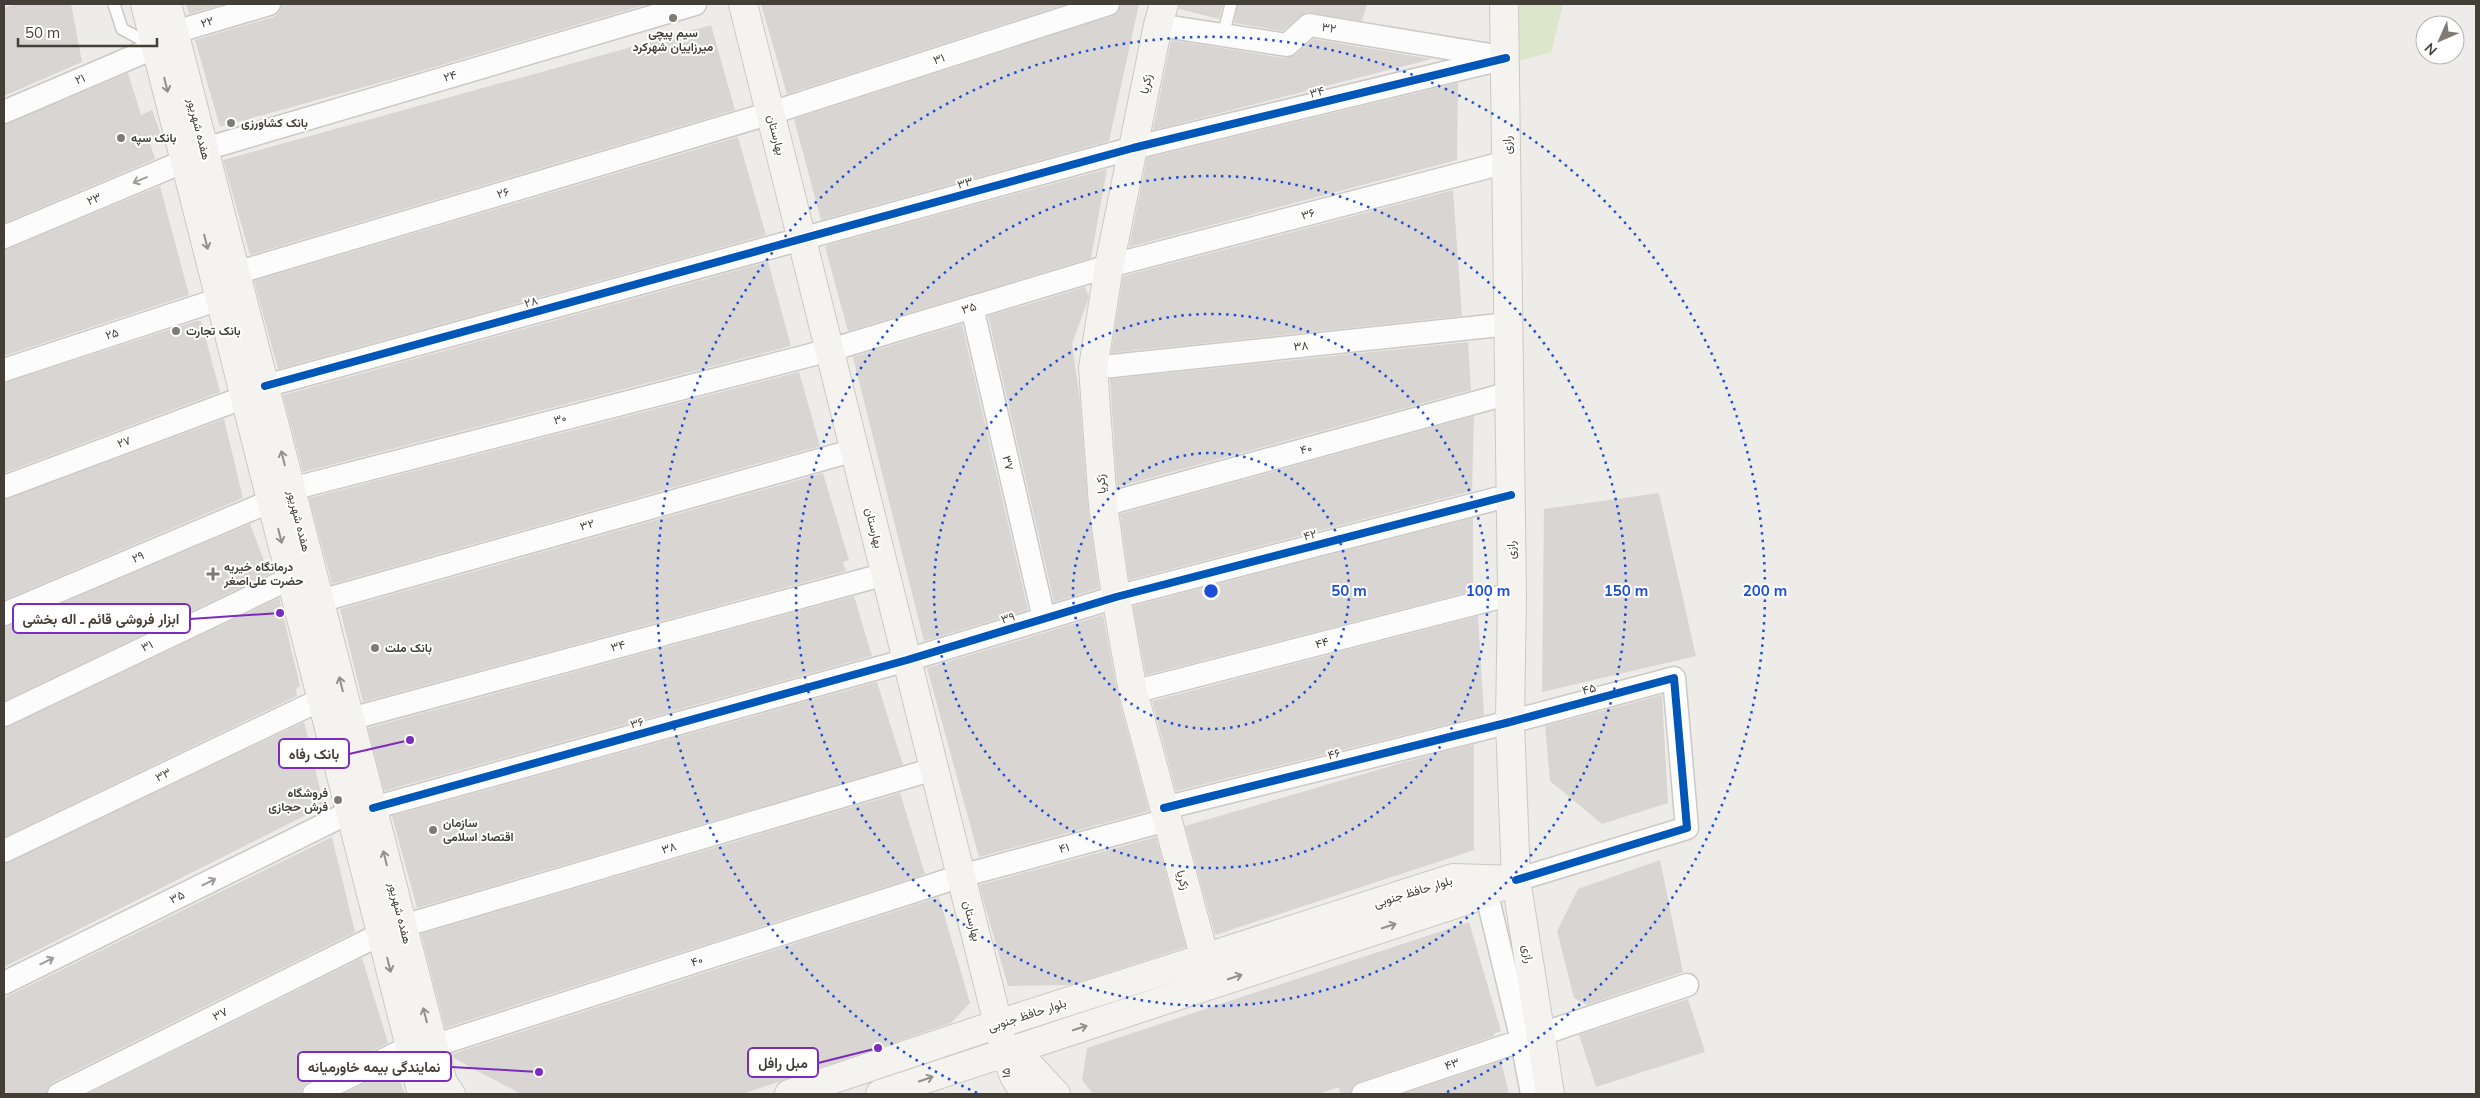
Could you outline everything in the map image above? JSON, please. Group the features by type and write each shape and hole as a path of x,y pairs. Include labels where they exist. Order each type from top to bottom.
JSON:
{"main road":[{"name":"هفده شهریور","path":"145,4 165,39 195,155 220,299 255,392"},
{"name":"هفده شهریور","path":"165,39 167,4"},
{"name":"بهارستان","path":"744,4 1005,1052"},
{"name":"رازی","path":"1504,4 1508,162 1512,594 1510,722 1516,880 1531,1037 1550,1094"},
{"name":"زکریا","path":"1161,14 1109,266 1093,368 1103,505 1116,597 1133,692 1205,959"},
{"name":"هفده شهریور","path":"195,155 236,273 255,392 281,495 320,601 350,719 361,810"},
{"name":"هفده شهریور","path":"281,495 291,578 322,699 361,810 422,1046 422,1094"},
{"name":"بلوار حافظ جنوبی","path":"789,1094 998,1024 1453,878 1516,880"},
{"name":"بلوار حافظ جنوبی","path":"880,1094 1468,900 1516,880"},
{"name":"هفده شهریور","path":"422,1046 451,1094"},
{"path":"1005,1052 1027,1063 1038,1091"}],"street":[{"name":"۲۲","path":"165,39 269,4"},
{"name":"۲۴","path":"195,155 695,4"},
{"name":"۳۱","path":"771,113 1108,4"},
{"name":"۳۲","path":"1161,14 1224,35 1287,45 1309,25 1506,58"},
{"name":"۲۱","path":"4,112 165,39"},
{"name":"۳۴","path":"1133,148 1506,58"},
{"name":"۲۶","path":"236,273 771,113"},
{"name":"۳۳","path":"802,240 1133,148"},
{"name":"۲۳","path":"4,237 195,155"},
{"name":"۳۶","path":"1109,266 1508,162"},
{"name":"۲۸","path":"255,392 802,240"},
{"name":"۳۵","path":"830,350 1109,266"},
{"name":"۲۵","path":"4,370 220,299"},
{"name":"۳۷","path":"972,307 1044,619"},
{"name":"۳۸","path":"1093,368 1509,324"},
{"name":"۳۰","path":"281,495 830,350"},
{"name":"۲۷","path":"4,487 255,392"},
{"name":"۴۰","path":"1103,505 1510,393"},
{"name":"۳۲","path":"320,601 855,450"},
{"name":"۲۹","path":"4,614 281,495"},
{"name":"۴۲","path":"1116,597 1511,495"},
{"name":"۳۴","path":"350,719 886,574"},
{"name":"۳۱","path":"4,715 291,578"},
{"name":"۴۴","path":"1133,692 1512,594"},
{"name":"۳۹","path":"907,660 1116,597"},
{"name":"۳۶","path":"361,810 907,660"},
{"name":"۴۵","path":"1510,722 1674,678 1687,828 1516,880"},
{"name":"۳۳","path":"4,851 322,699"},
{"name":"۴۶","path":"1166,814 1510,722"},
{"name":"۳۸","path":"392,930 934,769"},
{"name":"۳۵","path":"4,983 361,810"},
{"name":"۴۱","path":"961,876 1166,814"},
{"name":"۴۰","path":"422,1046 961,876"},
{"path":"1486,891 1531,1037 1532,1094"},
{"name":"۳۷","path":"59,1094 392,930"},
{"name":"۴۳","path":"1363,1094 1688,985"},
{"path":"314,1094 422,1046"},
{"name":"۱۵","path":"1005,1052 1006,1094"}],"lane":[{"path":"114,4 122,29 165,39"},
{"path":"1224,35 1231,4"}],"green space":[{"path":"1518,4 1563,4 1551,53 1517,61"}],"building":[{"path":"15,4 71,4 82,62 4,96 4,8"},
{"path":"186,4 224,4 189,14"},
{"path":"282,4 648,4 411,74 220,127 195,40 273,17 279,13"},
{"path":"761,4 1066,4 787,94"},
{"path":"1121,4 1139,4 1109,141 821,220 794,119 1112,16 1118,12"},
{"path":"1179,4 1223,4 1219,19 1179,9"},
{"path":"1238,4 1367,4 1362,21 1306,12 1283,31 1234,23"},
{"path":"711,25 735,110 250,255 223,160"},
{"path":"1313,39 1432,59 1153,130 1171,40 1285,58 1295,55"},
{"path":"128,73 141,115 152,110 161,135 149,140 155,159 4,223 4,125"},
{"path":"1458,83 1457,160 1129,247 1147,158"},
{"path":"738,137 766,235 278,369 254,281"},
{"path":"1107,169 1091,258 848,331 825,247 828,245"},
{"path":"160,186 189,295 4,356 4,250"},
{"path":"1453,190 1462,316 1111,353 1123,276"},
{"path":"768,262 791,346 303,472 283,395"},
{"path":"1085,287 1089,296 1072,344 1080,400 1088,507 1099,588 1054,602 988,316"},
{"path":"196,321 201,321 220,392 4,473 4,383"},
{"path":"962,324 1028,610 924,641 853,357"},
{"path":"1468,342 1471,390 1117,487 1110,379"},
{"path":"799,372 820,446 332,584 309,498"},
{"path":"1474,416 1472,491 1129,580 1120,514"},
{"path":"224,419 243,498 4,600 4,500"},
{"path":"823,473 849,560 843,562 846,571 363,702 340,609"},
{"path":"1659,493 1696,656 1542,692 1544,509"},
{"path":"1473,518 1473,591 1146,675 1133,606"},
{"path":"250,524 269,574 4,701 4,627"},
{"path":"854,596 872,656 384,791 368,728"},
{"path":"279,598 300,686 296,689 297,696 4,837 4,728"},
{"path":"1103,615 1118,696 1149,811 979,857 927,668"},
{"path":"1478,616 1484,715 1176,791 1152,701"},
{"path":"877,682 903,765 417,908 392,816"},
{"path":"1662,695 1668,803 1602,824 1550,781 1545,726"},
{"path":"304,722 324,806 4,967 4,864"},
{"path":"1474,744 1474,850 1215,935 1185,826 1401,763"},
{"path":"900,793 925,874 445,1028 421,934"},
{"path":"332,837 355,932 53,1082 48,1087 46,1094 4,1094 4,998"},
{"path":"1156,837 1186,947 1070,985 1008,986 979,885"},
{"path":"1660,860 1683,972 1587,1005 1574,998 1557,931 1578,889"},
{"path":"939,897 970,1003 951,1023 743,1094 521,1094 453,1058 452,1054"},
{"path":"1469,922 1501,1031 1494,1034 1494,1036 1359,1082 1353,1086 1350,1094 1340,1094 1339,1087 1318,1094 1093,1094 1082,1080 1087,1048"},
{"path":"362,958 388,1043 308,1082 303,1087 301,1094 88,1094"},
{"path":"1688,999 1705,1052 1596,1087 1579,1035"},
{"path":"1501,1061 1509,1094 1403,1094"},
{"path":"395,1069 405,1094 343,1094"}],"cycle path":[{"path":"265,386 1133,148 1506,58"},
{"path":"373,808 907,660 1116,597 1511,495"},
{"path":"1164,808 1510,722 1674,678 1687,828 1516,880"}],"place":[{"name":"سیم پیچی میرزاییان شهرکرد","path":"673,18"},
{"name":"بانک کشاورزی","path":"231,123"},
{"name":"بانک سپه","path":"121,138"},
{"name":"بانک تجارت","path":"176,331"},
{"name":"درمانگاه خیریه حضرت علی‌اصغر","path":"213,574"},
{"name":"ابزار فروشی قائم ـ اله بخشی","path":"280,613"},
{"name":"بانک ملت","path":"375,648"},
{"name":"بانک رفاه","path":"410,740"},
{"name":"فروشگاه فرش حجازی","path":"338,800"},
{"name":"سازمان اقتصاد اسلامی","path":"433,830"},
{"name":"مبل رافل","path":"878,1048"},
{"name":"نمایندگی بیمه خاورمیانه","path":"539,1072"}]}
